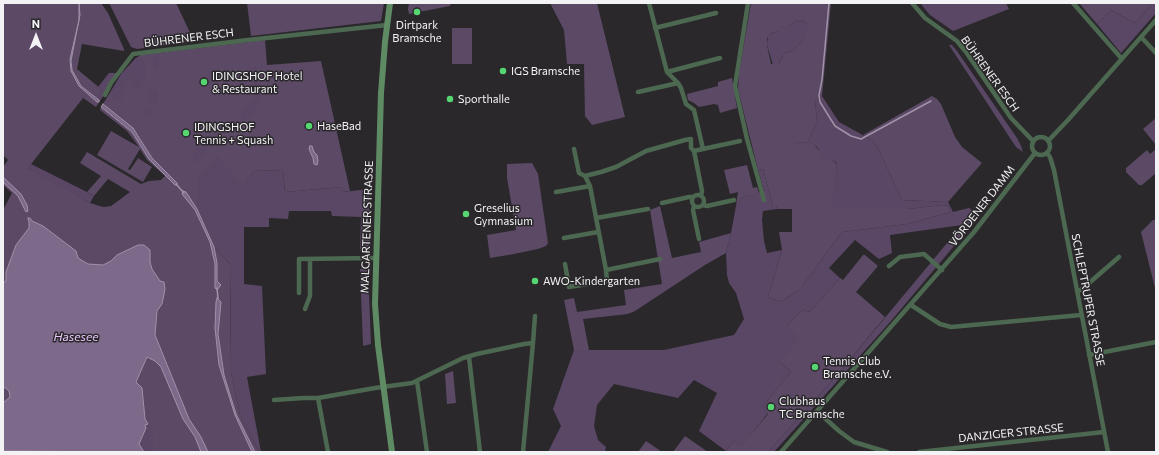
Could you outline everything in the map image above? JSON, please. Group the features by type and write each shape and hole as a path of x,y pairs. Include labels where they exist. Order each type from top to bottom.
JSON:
{"street":[{"name":"MALGARTENER STRASSE","path":"390,3 381,93 375,304 378,345 392,452"},
{"path":"650,3 667,72 678,82 682,88 686,104 694,110 703,149"},
{"path":"748,3 735,86 747,139 764,200"},
{"name":"BÜHRENER ESCH","path":"912,3 926,18 958,41 1011,118 1033,141"},
{"path":"1073,3 1122,59"},
{"path":"655,28 716,13"},
{"path":"1048,141 1156,20"},
{"name":"BÜHRENER ESCH","path":"105,94 111,83 134,54 387,25"},
{"path":"1141,37 1156,53"},
{"path":"667,72 720,58"},
{"path":"638,92 678,82"},
{"path":"585,176 616,167 646,151 700,136"},
{"path":"1041,138 1048,141 1049,148 1047,153 1040,155 1035,153 1032,149 1033,141 1041,138"},
{"path":"691,139 691,148 694,151 702,191 701,196 704,200 703,205"},
{"path":"694,151 740,141"},
{"path":"565,264 569,287 607,281 590,186 585,176 579,173 574,149"},
{"name":"VÖRDENER DAMM","path":"780,452 942,270 974,232 1035,153"},
{"name":"SCHLEPTRUPER STRASSE","path":"1047,153 1053,163 1108,452"},
{"path":"556,192 590,186"},
{"path":"662,203 697,195 701,196"},
{"path":"693,197 693,210 700,239"},
{"path":"694,206 706,206 734,200"},
{"path":"596,218 648,209"},
{"path":"564,238 598,232"},
{"path":"889,266 900,257 924,254 942,270"},
{"path":"1077,291 1081,290 1119,257"},
{"path":"299,293 299,259 376,258"},
{"path":"305,309 310,296 310,259"},
{"path":"606,270 660,259"},
{"path":"911,305 940,324 951,327 1081,315"},
{"path":"523,452 535,316"},
{"path":"1089,355 1156,342"},
{"path":"274,400 318,398 412,383 440,369 477,354 533,343"},
{"path":"469,357 480,452"},
{"path":"417,381 427,452"},
{"path":"318,398 328,452"},
{"path":"817,411 839,431 854,442 887,452"},
{"name":"DANZIGER STRASSE","path":"919,452 1104,432"}],"shaded area":[{"path":"3,3 79,3 79,20 70,59 71,71 79,86 98,102 99,101 78,83 72,70 71,61 79,23 80,3 101,3 108,13 124,51 82,44 77,69 101,89 100,99 102,98 96,107 83,98 28,168 90,203 103,207 111,206 130,192 108,179 94,196 87,192 101,176 80,163 87,152 141,184 149,181 161,180 165,176 147,160 140,149 128,169 130,170 138,158 152,167 143,182 97,155 111,131 139,147 127,131 100,110 101,107 132,132 149,159 168,174 152,158 138,135 121,118 103,104 122,73 136,58 141,55 265,40 267,65 321,61 350,191 343,192 342,187 285,192 283,170 254,171 209,233 214,247 230,264 231,372 240,415 259,452 3,452 3,210 12,193 3,185 3,167 8,160 3,155"},
{"path":"109,3 176,3 194,41 137,49 131,47"},
{"path":"247,3 384,3 381,21 251,36"},
{"name":"Dirtpark Bramsche","path":"409,3 451,3 450,6 409,14"},
{"path":"550,3 597,3 625,117 592,125 585,116 584,64 567,64 564,30"},
{"path":"751,3 831,3 822,96 815,101 817,121 809,140 806,143 794,142 815,145 825,160 831,160 837,165 832,209 908,209 943,205 948,206 951,212 907,224 842,232 800,289 781,302 768,297 782,250 779,232 792,232 792,209 777,209 776,206 773,206 763,169 758,170 738,89 739,73","holes":["795,21 804,21 807,24 803,40 793,51 785,53 779,63 771,64 767,45 767,38 770,34 791,25"]},
{"path":"920,3 1006,3 1009,9 953,31 930,15"},
{"path":"1079,3 1152,3 1135,23 1111,10 1097,24"},
{"path":"1152,3 1156,3 1156,13 1121,53 1097,24 1111,10 1135,23"},
{"path":"800,20 807,24 808,30 803,40 793,51 785,53 778,64 773,65 767,45 768,35 778,31 781,25 791,25 795,21"},
{"path":"452,28 472,28 472,64 452,64"},
{"path":"949,45 952,45 957,51 1017,138 1023,152 1016,147"},
{"path":"160,52 160,68 159,70 154,71 153,53"},
{"path":"136,58 144,60 145,62 145,78 140,88 134,90 132,89 133,74 126,84 122,99 119,101 114,100 112,90 122,73"},
{"path":"253,66 256,67 263,96 244,124 239,128 234,128 233,125 239,123 241,120 241,108 249,104 254,98"},
{"path":"109,73 118,73 100,99 95,96 101,90 98,87"},
{"path":"732,78 737,108 720,113 718,105 714,104 699,107 688,100 687,94 718,86 718,82"},
{"path":"148,90 158,91 157,102 149,102"},
{"path":"822,96 839,122 870,139 877,146 902,200 948,202 953,212 969,208 980,215 891,321 774,452 768,452 839,373 962,225 890,235 892,253 879,259 855,240 829,268 840,278 810,312 802,310 787,326 800,339 780,362 791,372 763,406 768,413 741,447 734,441 726,451 699,431 717,393 694,380 678,398 614,384 597,405 594,426 598,440 606,447 605,452 548,452 561,426 553,409 574,350 664,350 734,335 744,319 736,293 729,283 726,253 736,206 739,205 741,198 764,191 758,170 763,169 773,206 776,206 777,209 763,211 762,220 767,253 782,250 768,297 781,302 800,289 842,232 907,224 951,212 948,206 943,205 908,209 831,209 837,165 836,162 831,160 822,160 820,158 818,148 815,145 792,145 794,142 806,143 809,140 817,121 815,101"},
{"path":"932,96 941,104 955,137 962,147 982,163 948,202 902,200 877,146 863,135"},
{"path":"148,106 153,111 148,116 143,111"},
{"path":"1156,118 1156,145 1143,129"},
{"path":"203,140 207,140 208,143 207,152 201,160 194,162 193,154"},
{"path":"1156,149 1156,173 1142,185 1139,185 1126,172 1126,168 1147,150 1150,154"},
{"path":"217,156 243,185 254,171 283,170 285,192 342,187 343,192 369,189 370,250 360,251 361,217 332,216 331,211 289,211 288,219 269,218 269,227 244,227 244,284 262,286 266,374 247,377 261,452 259,452 240,415 231,372 230,264 214,247 197,209 198,176"},
{"path":"532,163 538,174 548,243 546,246 538,249 490,258 487,235 516,230 507,178 507,164"},
{"path":"31,164 94,196 90,203 50,182 28,168"},
{"path":"747,165 753,188 757,187 759,193 741,198 739,205 736,206 738,192 730,194 724,170"},
{"path":"660,206 672,258 701,252 699,242 731,233 726,253 635,311 628,314 583,319 589,350 574,350 564,300 574,298 577,312 626,305 624,290 662,284 650,210"},
{"path":"1153,220 1156,220 1156,292 1141,232"},
{"name":"Tennis Club Bramsche e.V.","path":"863,255 878,266 856,292 885,317 839,373 768,452 726,451 734,441 741,446 768,414 763,406 791,372 780,362 787,326 802,310 810,312 840,278 843,280"},
{"path":"368,268 371,344 363,346 360,269"},
{"path":"453,371 456,403 447,404 445,374"},
{"path":"149,426 153,427 153,452 144,452 139,444 146,428"},
{"path":"685,436 708,452 673,452"},
{"path":"646,441 662,452 638,452"}],"water":[{"path":"79,3 80,15 71,61 72,70 81,86 99,100 99,102 97,102 79,86 71,71 70,59 79,20"},
{"path":"103,104 133,128 152,158 177,183 177,185 175,185 149,159 132,132 101,107"},
{"path":"310,146 312,146 317,155 317,165 314,164 309,149"},
{"path":"3,177 21,194 27,205 28,211 26,212 18,196 3,182"},
{"path":"183,191 186,192 197,209 214,247 217,263 217,281 221,285 217,290 215,288 215,264 210,242 195,210 182,194"},
{"name":"Hasesee","path":"28,218 43,226 76,251 78,258 88,264 103,265 111,261 117,255 138,245 144,245 150,250 150,262 152,269 160,281 164,282 165,289 162,304 157,311 155,335 189,419 201,437 208,452 201,452 195,437 183,419 161,367 155,361 147,357 136,382 142,388 145,419 148,424 145,425 146,428 139,444 144,452 3,451 3,403 10,397 9,391 3,386 3,283 6,281 6,272 16,245 29,228"},
{"path":"217,298 221,302 218,334 224,375 236,414 255,452 252,452 235,415 219,365 215,328"}],"waterway":[{"path":"829,3 822,80 819,95 820,102 835,126 851,136 861,139 931,101"},
{"path":"176,184 184,193"},
{"path":"217,288 218,299"}],"place":[{"name":"Dirtpark Bramsche","path":"417,12"},
{"name":"IGS Bramsche","path":"503,71"},
{"name":"IDINGSHOF Hotel & Restaurant","path":"204,82"},
{"name":"Sporthalle","path":"450,99"},
{"name":"HaseBad","path":"309,126"},
{"name":"IDINGSHOF Tennis + Squash","path":"186,133"},
{"name":"Greselius Gymnasium","path":"466,214"},
{"name":"AWO-Kindergarten","path":"535,281"},
{"name":"Tennis Club Bramsche e.V.","path":"815,367"},
{"name":"Clubhaus TC Bramsche","path":"771,407"}]}
